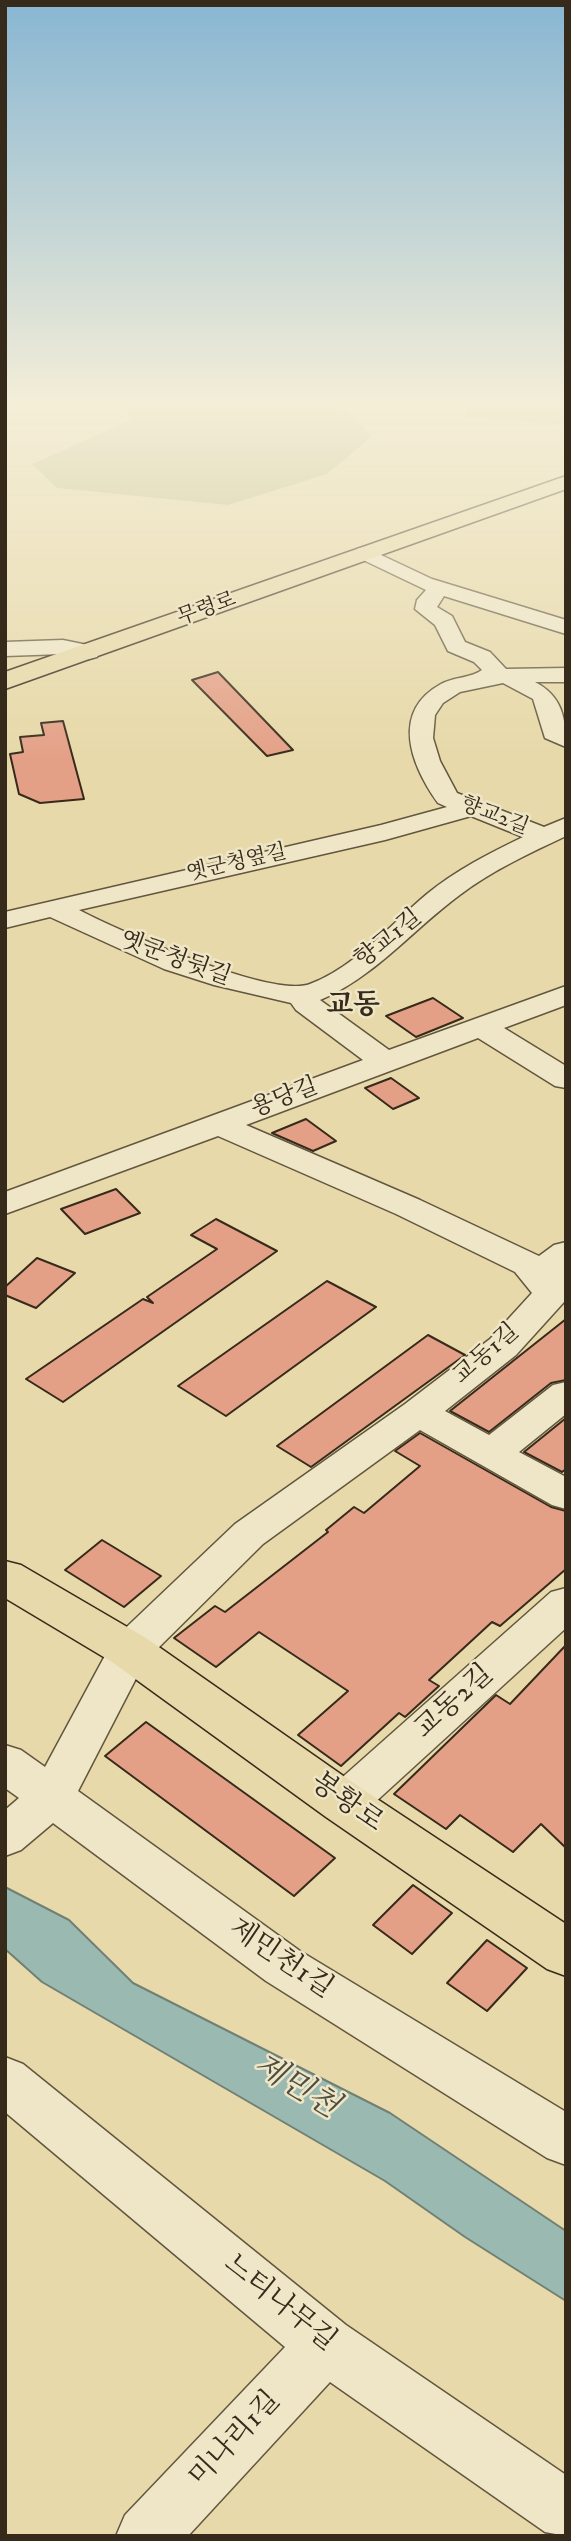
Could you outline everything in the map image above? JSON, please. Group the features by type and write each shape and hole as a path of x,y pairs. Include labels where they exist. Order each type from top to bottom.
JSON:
{"main road":[{"name":"무령로","path":"5,681 451,523"},
{"name":"봉황로","path":"5,1577 129,1650 344,1803 566,1953"}],"street":[{"path":"364,553 440,589 566,627"},
{"path":"440,589 428,600 426,610 444,621 456,646 482,657 495,669 498,676 542,695 548,706 554,733 566,740"},
{"path":"5,649 63,647 89,652"},
{"path":"498,676 566,675"},
{"name":"향교2길","path":"498,676 448,688 431,702 421,720 421,741 447,799 469,809 556,831"},
{"name":"옛군청옆길","path":"5,920 385,832 469,809"},
{"name":"향교1길","path":"304,995 331,984 354,969 453,887 556,831"},
{"name":"옛군청뒷길","path":"5,903 46,909 187,968 274,991 304,995"},
{"path":"304,995 306,1004 385,1062"},
{"name":"용당길","path":"5,1204 566,995"},
{"path":"480,1027 566,1079"},
{"path":"219,1124 270,1149 408,1207 527,1264 551,1294"},
{"path":"551,1294 547,1268 566,1252"},
{"name":"교동1길","path":"129,1650 249,1534 418,1413 503,1347 551,1294"},
{"path":"492,1453 566,1394"},
{"path":"418,1413 565,1493"},
{"name":"교동2길","path":"344,1803 566,1603"},
{"path":"5,1837 52,1797 129,1650"},
{"name":"제민천1길","path":"5,1763 283,1966 566,2141"},
{"name":"느티나무길","path":"5,2080 326,2345 566,2511"},
{"name":"미나리1길","path":"146,2536 326,2345"}],"water":[{"name":"제민천","path":"5,1887 69,1920 133,1983 390,2113 566,2231 566,2301 465,2237 385,2181 42,1982 5,1949"}],"building":[{"path":"218,672 293,750 267,756 192,680"},
{"path":"63,721 84,799 40,803 19,794 10,754 23,752 20,737 44,735 41,723"},
{"path":"433,998 463,1018 416,1037 386,1016"},
{"path":"391,1078 419,1098 393,1109 365,1088"},
{"path":"306,1119 336,1141 313,1151 272,1133"},
{"path":"116,1189 140,1213 85,1234 61,1209"},
{"path":"216,1219 277,1251 63,1402 26,1379 143,1299 153,1303 147,1297 217,1249 191,1235"},
{"path":"37,1258 75,1273 36,1308 5,1295 5,1287"},
{"path":"327,1281 376,1307 226,1416 178,1386"},
{"path":"566,1319 566,1380 551,1383 489,1432 450,1411"},
{"path":"428,1335 465,1355 311,1467 277,1446"},
{"path":"566,1418 566,1469 562,1472 524,1452"},
{"path":"420,1433 551,1507 566,1511 566,1569 500,1626 492,1622 429,1680 439,1686 405,1717 399,1713 341,1766 298,1735 348,1691 259,1632 216,1667 174,1638 215,1606 225,1612 328,1532 326,1530 354,1507 364,1513 420,1466 395,1451"},
{"path":"102,1540 161,1576 124,1607 65,1570"},
{"path":"566,1645 566,1848 541,1824 513,1852 460,1815 446,1829 394,1794 496,1695 510,1704"},
{"path":"146,1722 335,1858 294,1896 105,1756"},
{"path":"413,1885 452,1913 412,1954 373,1925"},
{"path":"487,1940 527,1968 487,2011 447,1983"}],"district":[{"name":"교동","path":"353,1007"}]}
